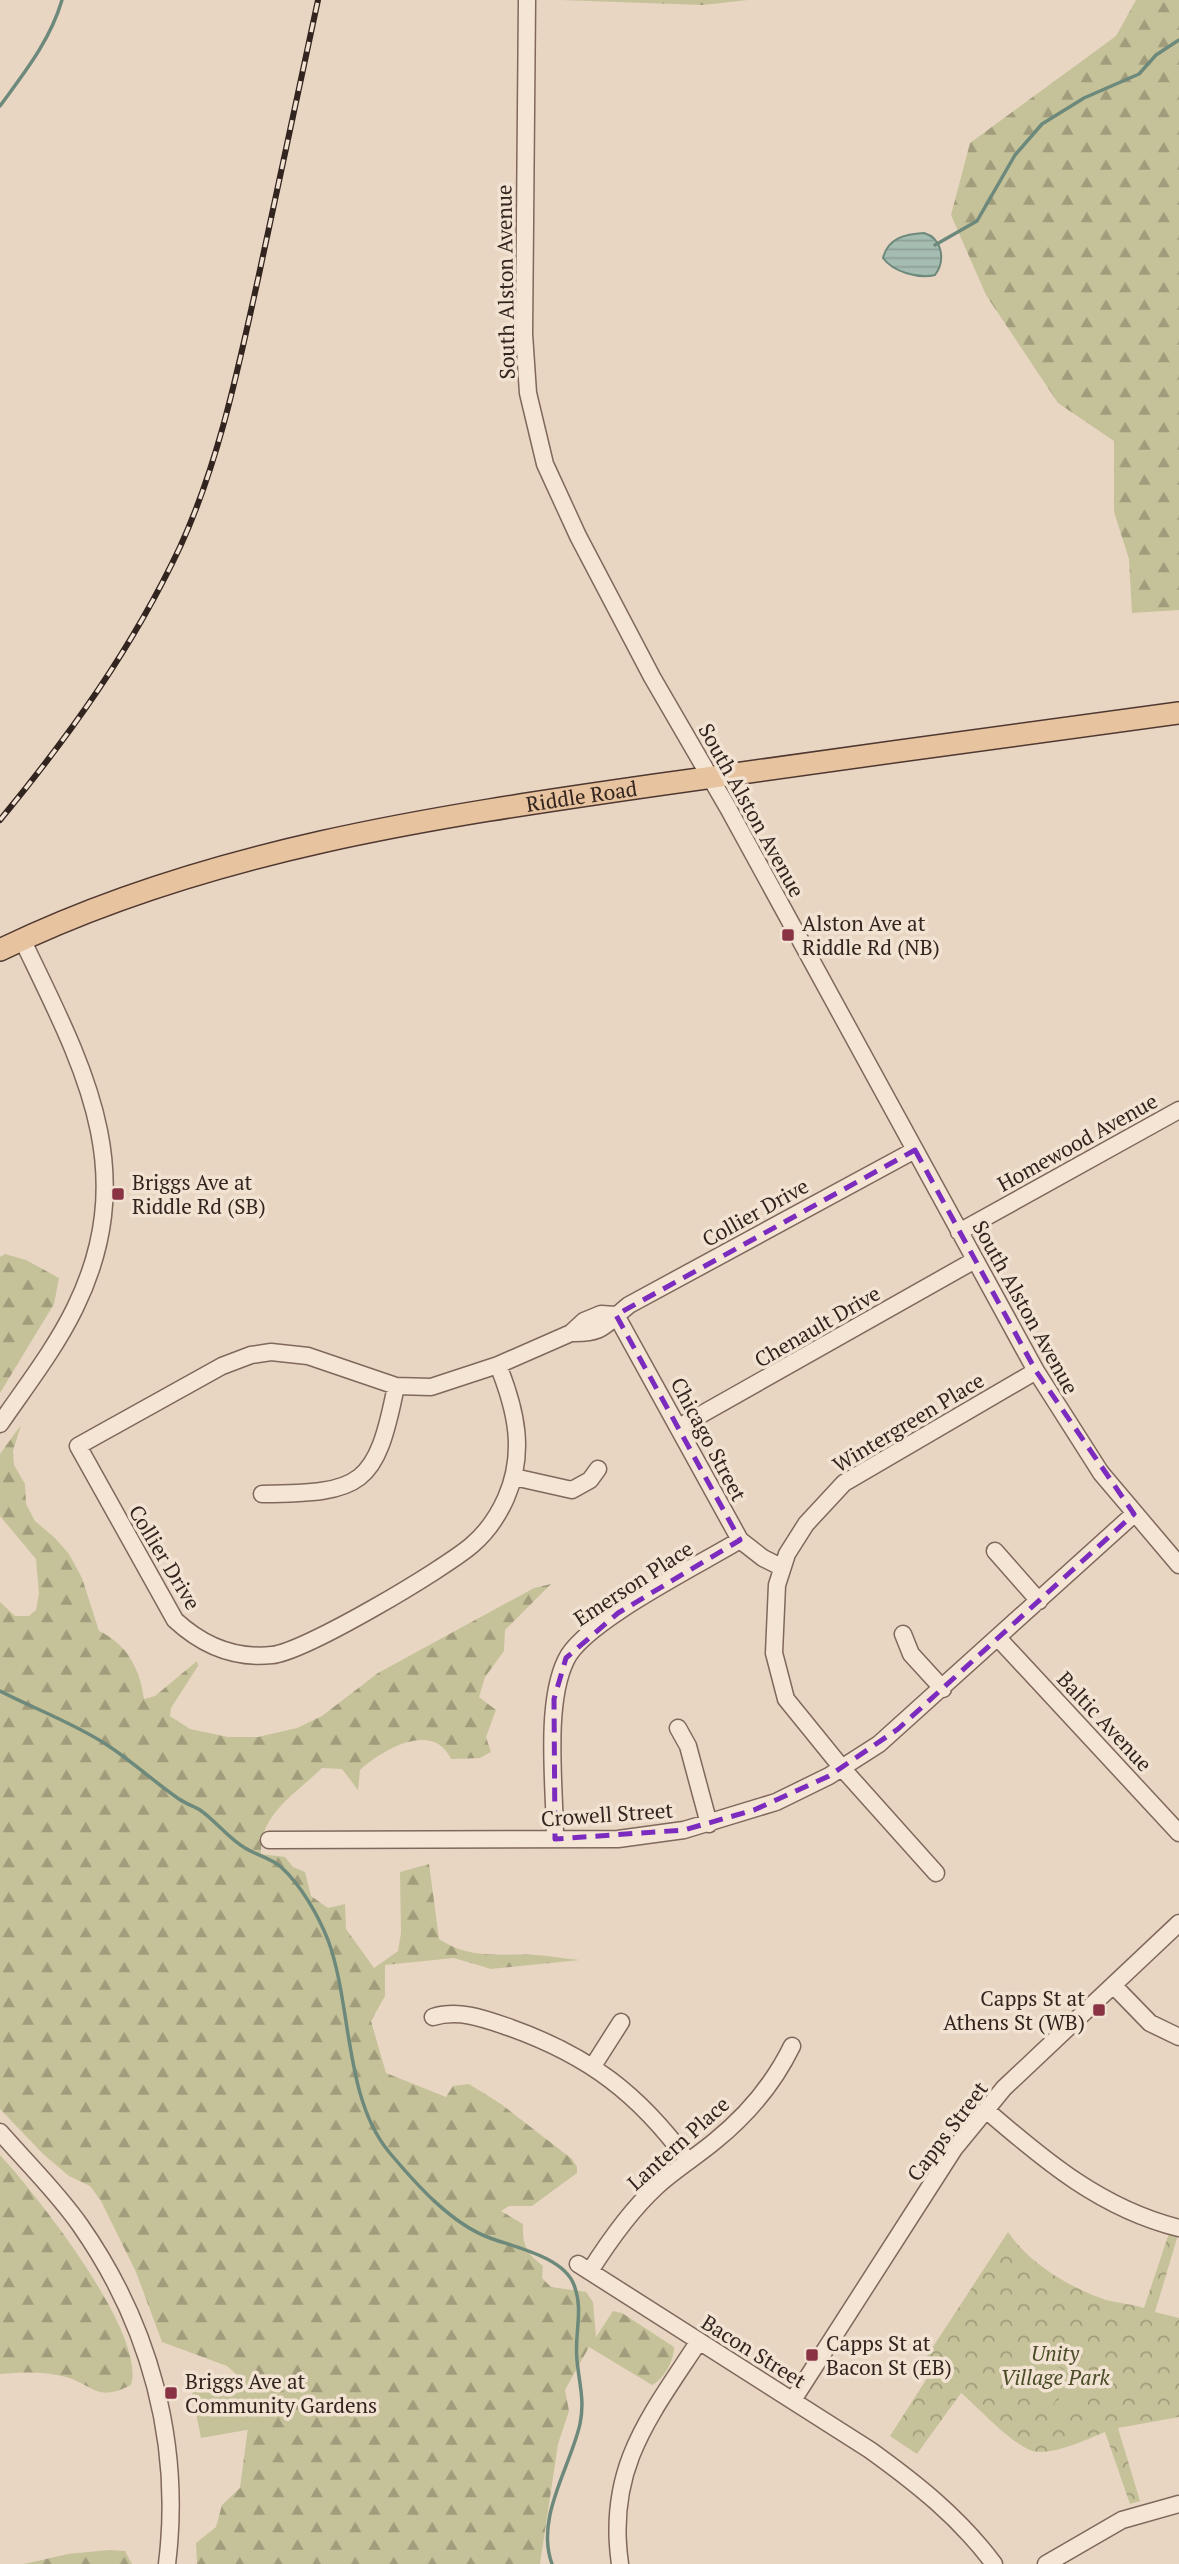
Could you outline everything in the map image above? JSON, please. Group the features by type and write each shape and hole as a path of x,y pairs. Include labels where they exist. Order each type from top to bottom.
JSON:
{"main road":[{"name":"Riddle Road","path":"0,950 138,891 274,853 451,817 1179,713"}],"street":[{"name":"South Alston Avenue","path":"527,0 523,290 528,393 545,464 573,525 652,677 1036,1371 1080,1443 1134,1514 1179,1565"},
{"path":"0,1424 76,1306 93,1257 104,1195 101,1139 89,1086 22,939"},
{"name":"Homewood Avenue","path":"959,1232 1179,1110"},
{"name":"Collier Drive","path":"498,1365 516,1418 517,1457 513,1477 496,1516 474,1544 458,1556 303,1645 282,1654 258,1655 212,1646 175,1620 78,1446 222,1366 251,1355 271,1352 308,1356 396,1386 441,1385 498,1365 572,1333 584,1321 601,1314 616,1315 629,1305 915,1150"},
{"name":"Chenault Drive","path":"679,1427 975,1260"},
{"name":"Chicago Street","path":"616,1315 740,1540 763,1558 781,1567"},
{"name":"Wintergreen Place","path":"936,1873 842,1768 786,1699 774,1653 777,1585 781,1567 806,1524 844,1483 1036,1371"},
{"path":"262,1494 324,1493 339,1488 364,1473 373,1463 385,1438 396,1386"},
{"path":"513,1477 572,1490 590,1480 598,1469"},
{"name":"Crowell Street","path":"269,1840 639,1837 709,1824 776,1802 842,1768 879,1744 999,1639 1134,1514"},
{"name":"Emerson Place","path":"555,1839 554,1699 566,1658 588,1634 618,1613 740,1540"},
{"path":"995,1551 1039,1601"},
{"path":"903,1634 911,1654 943,1689"},
{"name":"Baltic Avenue","path":"999,1639 1179,1833"},
{"path":"678,1728 688,1746 709,1824"},
{"name":"Capps Street","path":"793,2400 954,2149 1036,2056 1179,1923"},
{"path":"1113,1985 1150,2022 1179,2037"},
{"path":"433,2017 462,2013 493,2021 562,2049 593,2066 649,2111 688,2161"},
{"path":"593,2066 621,2022"},
{"name":"Lantern Place","path":"584,2267 647,2196 727,2131 776,2074 792,2046"},
{"path":"986,2110 1084,2188 1130,2213 1179,2228"},
{"path":"0,2132 79,2224 119,2287 139,2332 153,2374 167,2445 171,2506 167,2564"},
{"name":"Bacon Street","path":"584,2267 793,2400 926,2490 947,2509 994,2564"},
{"path":"620,2564 616,2517 624,2472 651,2415 699,2340"},
{"path":"1046,2564 1122,2520 1179,2504"}],"highlighted area":[{"path":"915,1150 1036,1371 1134,1514 898,1729 829,1776 754,1810 684,1830 555,1839 554,1699 566,1658 618,1613 740,1540 616,1315"}],"green space":[{"path":"560,0 748,0 703,5"},
{"path":"1136,0 1179,0 1179,610 1132,613 1129,559 1114,512 1114,441 1058,403 986,295 951,215 970,143 1116,36"},
{"path":"5,1254 26,1260 59,1278 54,1304 0,1393 0,1257"},
{"path":"21,1425 13,1451 14,1465 25,1484 26,1504 35,1521 69,1554 82,1578 99,1631 117,1643 130,1659 139,1678 144,1699 155,1696 197,1661 198,1666 171,1708 170,1716 190,1729 228,1737 258,1737 297,1728 322,1716 378,1673 534,1588 551,1584 505,1630 504,1651 485,1677 479,1697 496,1710 486,1737 491,1752 480,1758 451,1759 443,1747 432,1741 407,1742 381,1754 360,1770 358,1790 342,1769 322,1768 273,1816 266,1827 261,1854 285,1857 293,1867 305,1872 311,1896 328,1908 345,1904 346,1929 374,1968 398,1951 401,1933 400,1872 429,1864 439,1939 474,1953 580,1960 491,1969 454,1958 385,1965 385,1996 371,2021 386,2073 446,2097 453,2086 469,2084 501,2104 572,2159 577,2173 532,2206 509,2206 501,2211 523,2224 523,2238 527,2248 543,2266 542,2278 551,2287 586,2292 593,2302 596,2337 613,2311 622,2313 674,2347 668,2369 652,2385 589,2347 565,2390 569,2411 558,2444 540,2564 197,2564 196,2543 216,2527 222,2505 240,2488 248,2427 237,2375 227,2366 162,2342 136,2272 101,2201 90,2186 69,2176 43,2154 0,2109 0,1602 15,1616 29,1616 36,1610 39,1594 36,1559 0,1516 0,1454"},
{"path":"0,2155 61,2231 106,2300 122,2333 131,2362 131,2385 104,2393 58,2375 33,2372 0,2374"},
{"name":"Unity Village Park","path":"1008,2232 1027,2254 1065,2281 1106,2300 1144,2308 1169,2233 1178,2235 1155,2312 1179,2318 1179,2417 1118,2428 1140,2501 1130,2504 1105,2432 1060,2449 1033,2451 1015,2442 961,2393 917,2454 890,2436 931,2372 925,2359"},
{"path":"1053,2364 1071,2374 1050,2410 1032,2399"},
{"path":"1073,2375 1090,2385 1069,2421 1052,2411"},
{"path":"242,2378 252,2429 201,2438 191,2387"},
{"path":"125,2551 132,2564 24,2564 68,2554"}],"shaded area":[{"path":"924,233 935,240 940,250 940,263 935,275 907,273 893,267 883,258 885,251 898,238"}],"waterway":[{"path":"0,106 43,43 62,0"},
{"path":"935,245 977,221 1015,155 1042,124 1084,98 1139,74 1156,55 1179,40"},
{"path":"0,1691 104,1743 179,1799 200,1810 239,1844 273,1861 288,1874 308,1901 328,1940 336,1966 356,2078 374,2130 389,2152 422,2189 461,2223 490,2238 537,2254 569,2275 577,2295 579,2313 576,2350 582,2407 575,2441 551,2511 548,2547 552,2564"}],"railway":[{"path":"0,820 51,756 121,655 162,584 194,515 217,449 235,381 318,0"}],"place":[{"name":"Alston Ave at Riddle Rd (NB)","path":"788,935"},
{"name":"Briggs Ave at Riddle Rd (SB)","path":"118,1194"},
{"name":"Capps St at Athens St (WB)","path":"1099,2010"},
{"name":"Capps St at Bacon St (EB)","path":"812,2355"},
{"name":"Briggs Ave at Community Gardens","path":"171,2393"}]}
